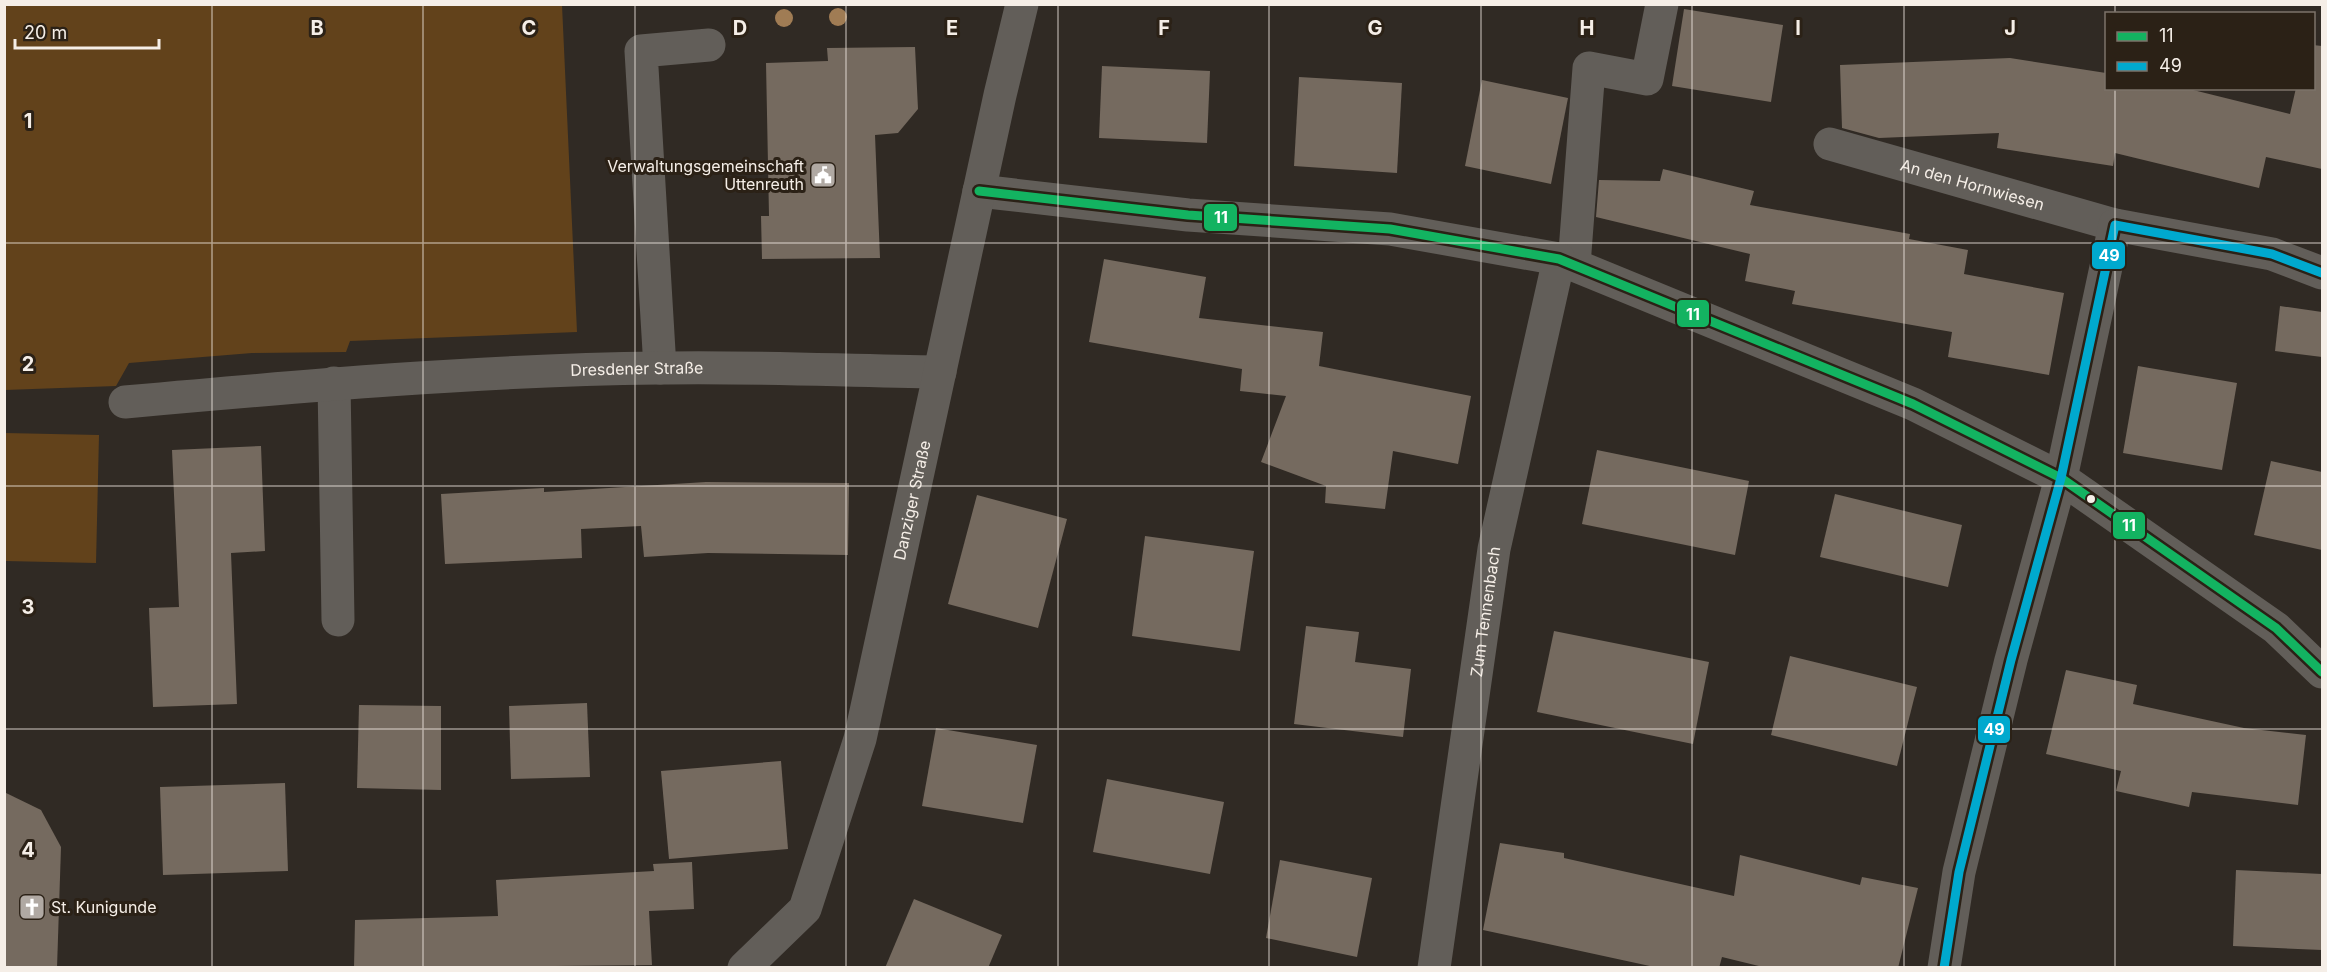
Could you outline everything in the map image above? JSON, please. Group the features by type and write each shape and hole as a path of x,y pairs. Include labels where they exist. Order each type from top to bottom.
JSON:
{"street":[{"name":"Danziger Straße","path":"744,968 805,909 860,739 1022,4"},
{"name":"Zum Tennenbach","path":"1434,968 1494,549 1567,262 1589,68 1647,79 1662,4"},
{"path":"660,368 641,51 709,45"},
{"name":"An den Hornwiesen","path":"1830,144 2115,225 2272,254 2322,273"},
{"path":"979,191 1188,215 1390,229 1567,262 1913,404 2061,478 2277,628 2322,672"},
{"path":"1944,968 1959,872 2011,660 2061,478 2115,225"},
{"name":"Dresdener Straße","path":"125,402 334,383 660,368 940,372"},
{"path":"334,383 338,620"}],"shaded area":[{"path":"4,5 562,5 577,332 350,341 346,352 252,353 129,363 116,386 5,390"},
{"path":"5,433 99,435 96,563 5,561"}],"building":[{"path":"1684,9 1783,25 1771,102 1672,86"},
{"path":"2315,45 2322,46 2322,169 2266,157 2259,188 2115,153 2113,166 1997,148 1999,133 1879,138 1842,128 1840,65 2010,58 2105,73 2105,90 2193,90 2290,114 2296,90 2315,90"},
{"name":"Verwaltungsgemeinschaft Uttenreuth","path":"915,47 918,109 898,133 875,135 880,258 762,259 761,216 769,216 766,63 828,61 827,48"},
{"path":"1102,66 1210,71 1207,143 1099,138"},
{"path":"1299,77 1402,83 1397,173 1294,166"},
{"path":"1482,80 1568,98 1551,184 1465,166"},
{"path":"1663,169 1754,191 1750,205 1910,234 1909,239 1968,250 1964,274 2064,293 2049,375 1948,357 1952,332 1792,304 1795,291 1745,281 1750,254 1596,217 1599,180 1660,181"},
{"path":"1104,259 1206,277 1199,318 1323,332 1319,366 1471,396 1458,464 1393,451 1385,509 1325,503 1326,486 1261,462 1286,396 1240,391 1242,369 1089,342"},
{"path":"2280,306 2322,312 2322,357 2275,351"},
{"path":"2138,366 2237,383 2222,470 2123,453"},
{"path":"261,446 265,551 231,553 237,704 153,707 149,608 179,607 172,450"},
{"path":"1597,450 1749,481 1735,555 1582,524"},
{"path":"2271,461 2322,472 2322,550 2254,535"},
{"path":"706,482 849,483 848,555 708,553 644,557 641,526 581,529 582,558 445,564 441,494 544,488 544,492"},
{"path":"1835,494 1962,525 1948,587 1820,557"},
{"path":"977,495 1067,519 1038,628 948,604"},
{"path":"1145,536 1254,551 1240,651 1132,636"},
{"path":"1306,626 1359,632 1355,662 1411,669 1403,737 1294,724"},
{"path":"1554,631 1709,662 1693,744 1537,712"},
{"path":"1790,656 1917,687 1897,766 1771,735"},
{"path":"2066,670 2137,685 2133,704 2244,728 2306,735 2298,805 2192,792 2189,807 2116,791 2121,771 2046,754"},
{"path":"587,703 590,777 511,779 509,706"},
{"path":"359,705 441,706 441,790 357,788"},
{"path":"936,728 1037,745 1023,823 922,806"},
{"path":"781,761 788,849 669,859 661,771"},
{"path":"1107,779 1224,802 1210,874 1093,852"},
{"path":"285,783 288,871 163,875 160,787"},
{"name":"St. Kunigunde","path":"4,792 41,810 61,847 57,968 4,968"},
{"path":"1500,843 1564,853 1564,858 1734,896 1740,855 1860,885 1862,877 1918,888 1898,968 1767,968 1722,957 1719,968 1659,968 1483,930"},
{"path":"1280,860 1372,878 1357,957 1266,938"},
{"path":"692,862 694,909 649,911 652,965 354,968 355,920 498,916 496,880 654,871 653,864"},
{"path":"2236,870 2322,874 2322,950 2233,946"},
{"path":"914,899 1002,935 988,968 885,968"}],"transit line":[{"name":"11","path":"979,191 1188,215 1390,229 1559,259 1913,404 2061,478 2276,628 2322,672"},
{"name":"49","path":"1944,968 1959,872 2011,660 2061,478 2115,225 2272,254 2322,273"}],"place":[{"name":"Verwaltungsgemeinschaft Uttenreuth","path":"823,175"},
{"name":"St. Kunigunde","path":"32,907"}]}
